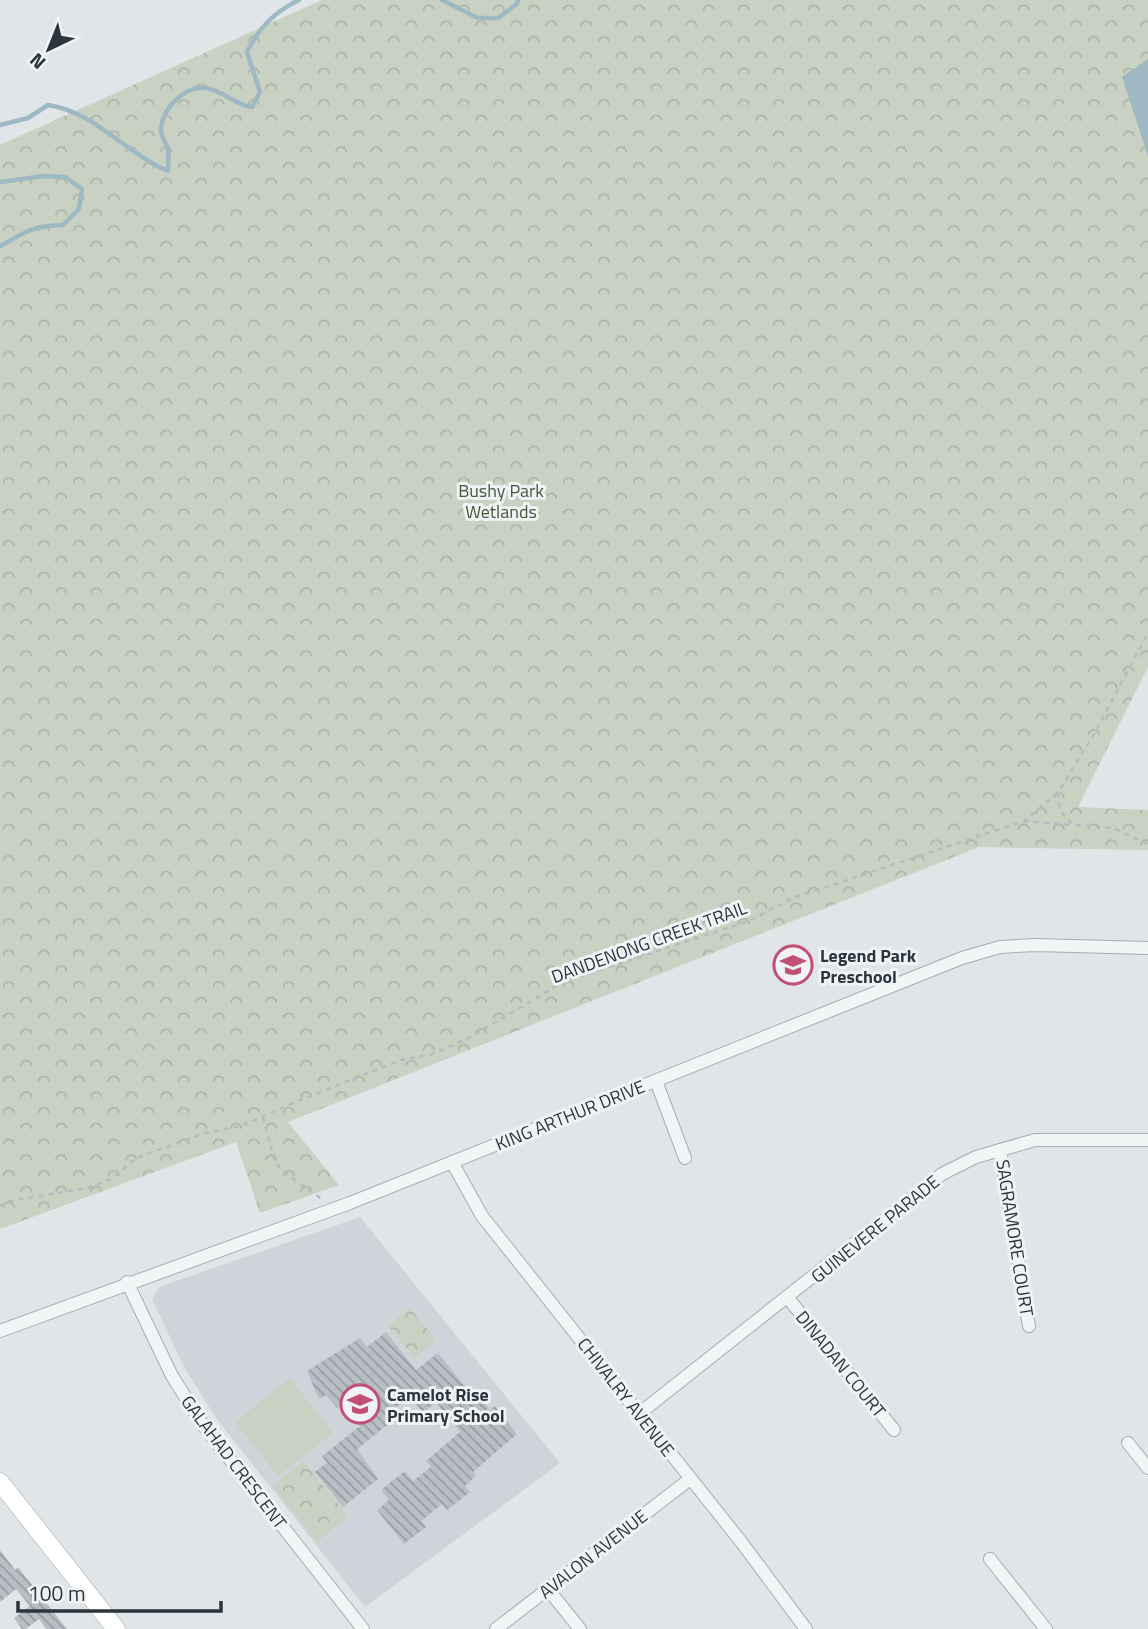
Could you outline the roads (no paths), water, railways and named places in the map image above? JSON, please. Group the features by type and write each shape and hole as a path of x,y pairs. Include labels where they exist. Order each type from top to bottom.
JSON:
{"main road":[{"path":"3,1494 117,1629"}],"street":[{"name":"KING ARTHUR DRIVE","path":"0,1331 127,1282 326,1211 962,958 1000,947 1035,945 1148,948"},
{"path":"656,1081 685,1158"},
{"name":"GUINEVERE PARADE","path":"640,1413 942,1174 976,1157 1035,1140 1148,1139"},
{"name":"SAGRAMORE COURT","path":"1000,1150 1029,1326"},
{"name":"CHIVALRY AVENUE","path":"452,1162 482,1216 742,1543 806,1629"},
{"name":"GALAHAD CRESCENT","path":"127,1282 172,1376 202,1425 363,1629"},
{"name":"DINADAN COURT","path":"788,1298 894,1430"},
{"path":"1128,1443 1148,1468"},
{"name":"AVALON AVENUE","path":"496,1629 690,1479"},
{"path":"990,1559 1046,1629"},
{"path":"547,1588 580,1629"}],"water":[{"path":"1148,59 1148,156 1122,77"}],"waterway":[{"path":"0,125 28,118 48,105 65,109 95,124 168,171 168,149 161,128 166,113 176,99 190,90 206,88 252,107 260,92 247,52 268,22 299,0"},
{"path":"442,0 478,18 498,18 517,4 518,0"},
{"path":"0,182 44,176 65,177 82,189 79,209 63,225 36,228 0,246"}],"place":[{"name":"Legend Park Preschool","path":"793,965"},
{"name":"Camelot Rise Primary School","path":"360,1404"}],"park label":[{"name":"Bushy Park Wetlands","path":"501,500"}]}
